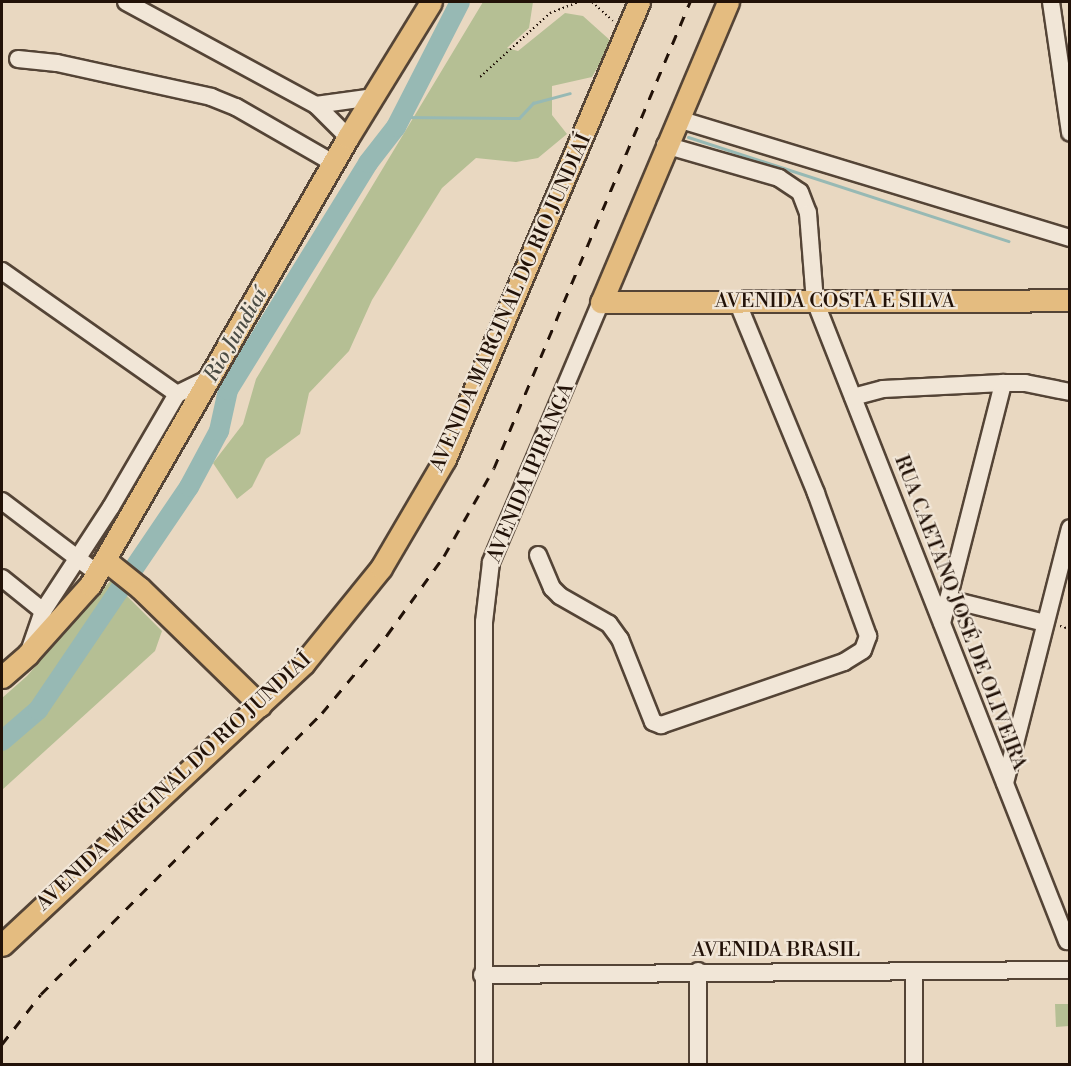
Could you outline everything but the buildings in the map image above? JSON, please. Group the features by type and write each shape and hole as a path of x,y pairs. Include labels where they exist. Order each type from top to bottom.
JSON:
{"main road":[{"path":"2,677 28,654 107,563 348,137 431,2"},
{"name":"AVENIDA MARGINAL DO RIO JUNDIAÍ","path":"2,945 304,663 381,568 445,459 639,2"},
{"name":"AVENIDA IPIRANGA","path":"602,302 728,2"},
{"name":"AVENIDA COSTA E SILVA","path":"602,302 1070,300"},
{"path":"107,563 140,588 260,705"}],"street":[{"path":"126,2 316,105 348,137"},
{"path":"1051,2 1067,94 1070,134"},
{"path":"18,59 57,63 211,97 236,107 334,164"},
{"path":"316,105 374,97"},
{"path":"672,132 1070,238"},
{"name":"RUA CAETANO JOSÉ DE OLIVEIRA","path":"672,132 779,178 800,192 808,213 815,301 1005,783 1068,936"},
{"path":"2,271 177,394"},
{"path":"538,555 552,588 560,597 609,624 620,639 653,722 661,725 844,662 863,650 868,636 816,493 737,301"},
{"name":"AVENIDA IPIRANGA","path":"483,1065 484,622 491,562 602,302"},
{"path":"28,654 43,611 87,539 111,507 177,394 211,378"},
{"path":"853,398 883,389 1003,383 1036,384 1070,392"},
{"path":"942,623 1003,383"},
{"path":"2,501 76,557 107,563"},
{"path":"111,507 131,518"},
{"path":"1005,783 1070,528"},
{"path":"87,539 107,563"},
{"path":"2,578 43,611"},
{"path":"948,599 1045,623"},
{"path":"1068,936 1068,970"},
{"name":"AVENIDA BRASIL","path":"482,975 698,971 1068,970"},
{"path":"698,971 698,1065"},
{"path":"914,971 914,1065"}],"path":[{"path":"480,77 550,13 578,2"},
{"path":"592,2 626,33"}],"green space":[{"path":"483,2 533,2 529,28 507,48 518,51 565,13 583,16 612,42 592,77 552,86 552,115 567,134 538,158 516,162 476,158 442,188 372,300 349,351 309,393 300,434 266,459 252,487 237,499 213,463 243,424 256,379"},
{"path":"111,580 162,631 155,651 2,790 2,698 27,676"},
{"path":"1055,1004 1069,1004 1069,1026 1056,1027"}],"waterway":[{"name":"Rio Jundiaí","path":"2,741 38,710 189,487 219,431 228,390 368,163 396,127 460,2"},
{"path":"400,117 519,118 533,103 570,93"},
{"path":"688,137 1009,241"}],"railway":[{"path":"2,1044 41,994 322,713 387,635 444,556 494,468 690,2"}]}
